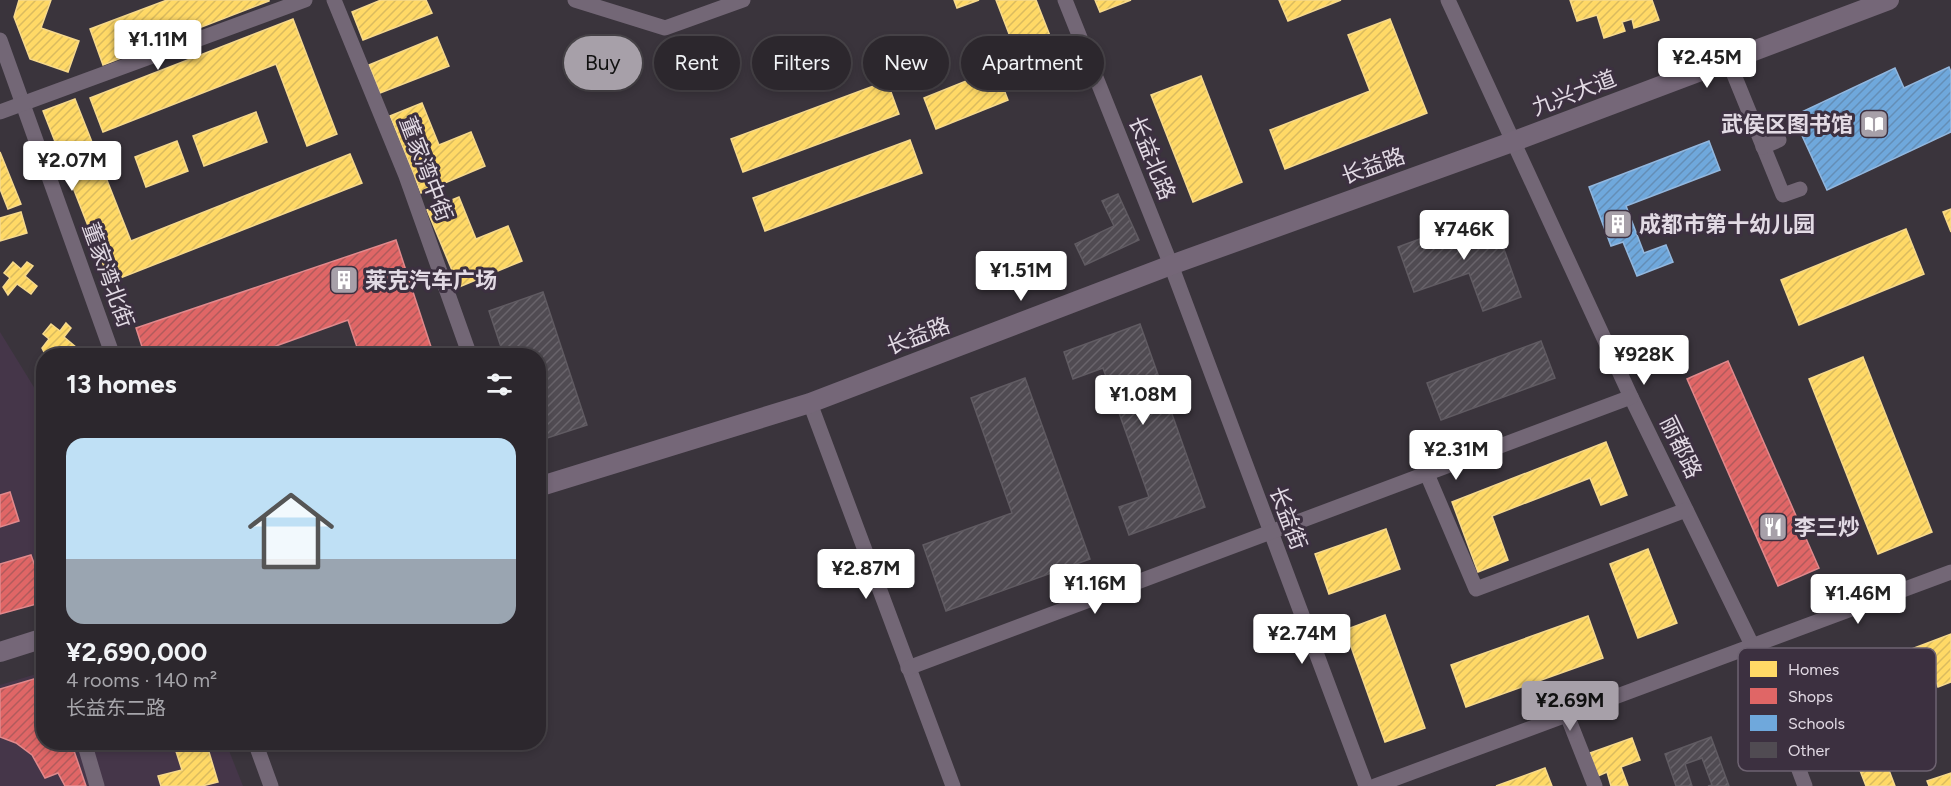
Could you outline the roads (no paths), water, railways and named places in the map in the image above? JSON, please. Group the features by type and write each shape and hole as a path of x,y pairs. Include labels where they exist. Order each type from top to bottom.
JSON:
{"main road":[{"name":"九兴大道","path":"1512,142 1889,0"},
{"name":"长益路","path":"546,485 810,403 1171,265 1512,142"},
{"path":"0,652 36,641"}],"street":[{"path":"0,112 305,0"},
{"name":"董家湾中街","path":"334,0 406,176 467,348"},
{"path":"575,0 665,28 743,0"},
{"name":"长益北路","path":"1065,0 1171,265"},
{"name":"丽都路","path":"1448,0 1631,397 1753,647"},
{"name":"董家湾北街","path":"0,40 111,348"},
{"path":"1728,60 1783,195 1800,189"},
{"path":"1763,147 1779,141"},
{"name":"长益街","path":"1171,265 1269,532 1366,786"},
{"path":"908,668 1631,397"},
{"path":"810,403 953,786"},
{"path":"1427,474 1476,589 1686,510"},
{"path":"1753,647 1951,572"},
{"path":"1375,786 1738,652"},
{"path":"1567,715 1595,786"},
{"path":"86,750 97,786"},
{"path":"258,750 271,786"},
{"name":"丽都路","path":"1799,771 1805,786"}],"place":[{"name":"武侯区图书馆","path":"1874,124"},
{"name":"成都市第十幼儿园","path":"1618,224"},
{"name":"莱克汽车广场","path":"344,280"},
{"name":"李三炒","path":"1773,527"}]}
